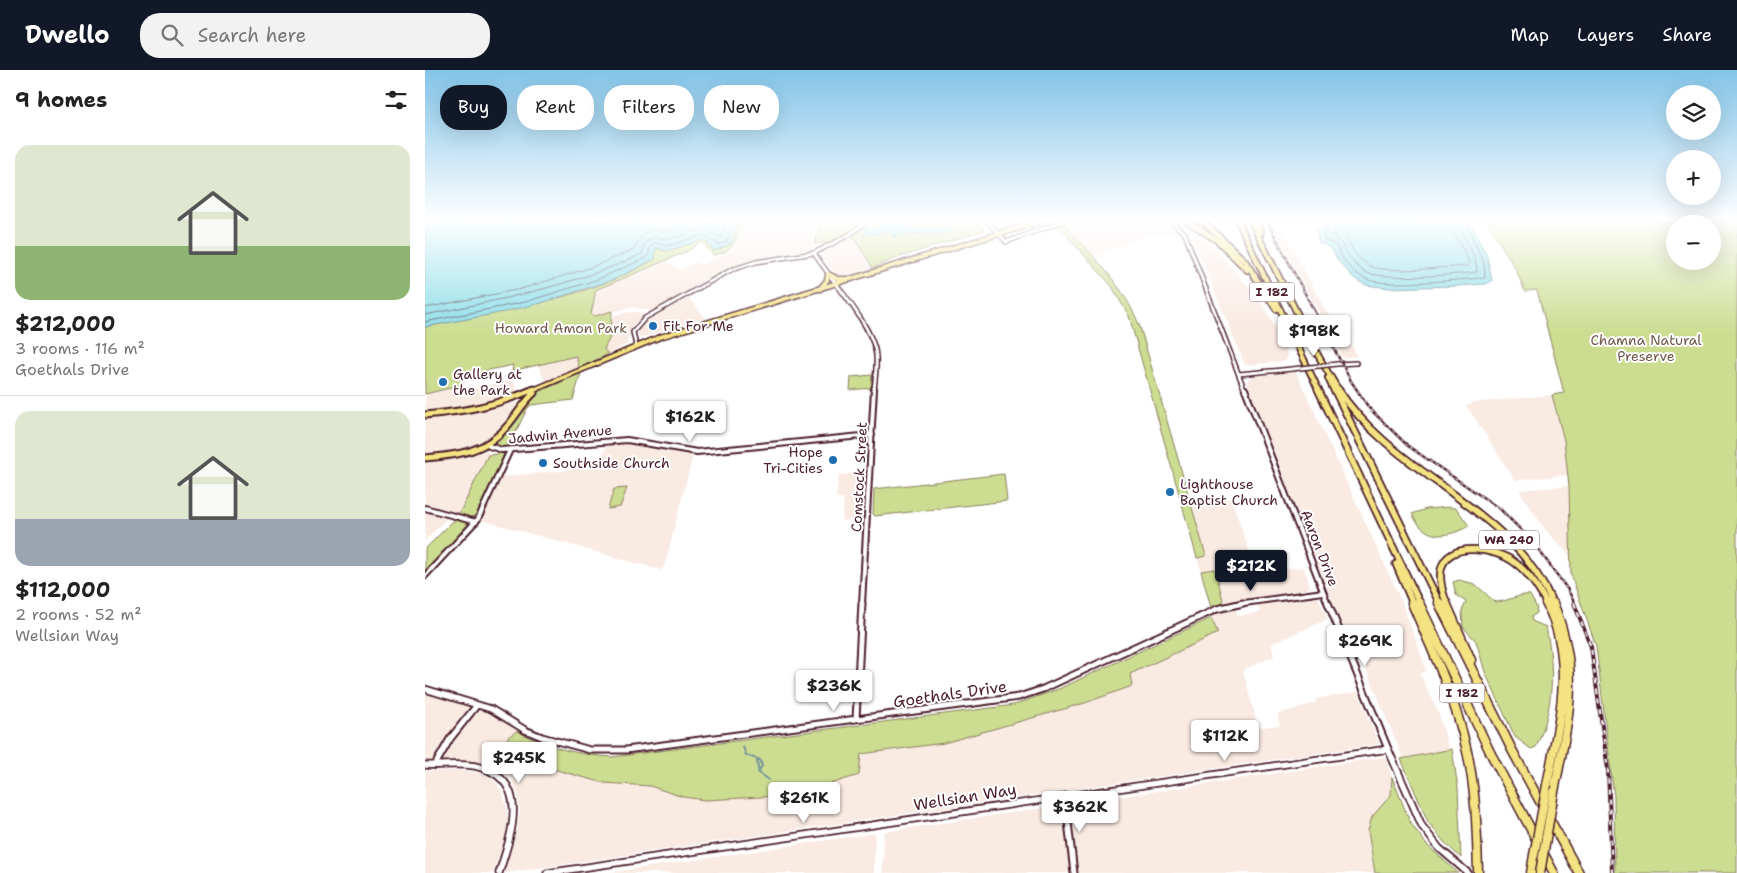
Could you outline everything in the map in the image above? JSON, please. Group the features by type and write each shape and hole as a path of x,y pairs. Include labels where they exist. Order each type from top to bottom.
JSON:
{"highway":[{"path":"1236,258 1270,298"},
{"path":"1242,258 1270,298 1305,363"},
{"name":"I 182","path":"1256,258 1491,754 1554,873"},
{"name":"I 182","path":"1270,258 1512,750 1579,873"},
{"path":"1271,258 1275,268"},
{"name":"WA 240","path":"1318,354 1346,400 1367,426 1392,448 1495,526 1525,558 1548,594 1566,640 1571,675 1569,702 1555,792 1540,873"},
{"path":"1375,512 1458,716 1471,771 1478,873"},
{"path":"1483,690 1441,583 1441,572 1446,560 1455,553 1469,550 1493,552 1519,566 1539,587 1560,641 1564,677 1531,872"},
{"path":"1474,873 1477,838"}],"main road":[{"path":"425,415 485,408 521,395 636,346 918,258"},
{"path":"820,289 827,280 828,274 839,279 852,279"},
{"name":"Jadwin Avenue","path":"425,458 470,453 489,446 502,434 529,396 542,386"},
{"path":"521,395 523,405"},
{"name":"Wellsian Way","path":"547,873 1388,749"},
{"name":"Aaron Drive","path":"1388,749 1423,826 1435,844 1468,873"},
{"path":"425,765 480,767 493,772 505,782 513,801 514,822 499,873"}],"street":[{"path":"636,346 633,332 645,318 731,270 747,264 781,258"},
{"name":"Comstock Street","path":"818,258 864,328 876,351 856,719"},
{"name":"Aaron Drive","path":"1194,258 1323,592 1388,749"},
{"path":"1239,374 1356,362"},
{"name":"Jadwin Avenue","path":"489,446 497,450 510,450 627,440 697,452 872,435"},
{"path":"425,576 476,522 510,450"},
{"path":"425,508 476,522"},
{"name":"Goethals Drive","path":"425,689 477,704 498,713 532,733 599,751 626,750 1019,697 1043,689 1213,611 1242,602 1323,592"},
{"path":"435,766 450,739 477,704"},
{"path":"1065,796 1074,873"}],"shaded area":[{"path":"715,258 773,258 734,266 653,311 633,307 595,316 591,315 596,293 618,280 666,261 680,270 695,262 701,265"},
{"path":"823,258 867,258 873,268 847,277 837,276"},
{"path":"1201,258 1223,258 1254,293 1268,313 1288,356 1285,361 1245,365"},
{"path":"1290,258 1298,258 1325,310 1344,332 1357,356 1343,358"},
{"path":"688,297 706,318 639,338 638,333 643,323"},
{"path":"639,312 644,315 632,326 627,344 608,354 604,349 614,327 611,327 612,316"},
{"path":"576,356 579,368 546,382 538,365"},
{"path":"1296,372 1403,605 1426,672 1420,674 1439,714 1449,750 1403,758 1356,644 1351,645 1312,551 1247,381 1253,376"},
{"path":"514,380 517,392 513,397 461,409 425,412 426,394 462,385 460,391"},
{"path":"1552,395 1564,440 1568,475 1515,480 1466,405"},
{"path":"515,402 518,406 499,435 478,450 425,456 425,418 472,413"},
{"path":"607,442 623,442 693,455 665,564 661,570 481,520 500,477 599,467"},
{"path":"486,451 490,452 459,514 425,505 425,461 468,457"},
{"path":"867,472 865,519 842,521 844,498 836,498 839,475"},
{"path":"1569,486 1571,557 1544,528 1519,490"},
{"path":"1231,498 1253,562 1275,560 1279,570 1304,567 1310,587 1300,592 1224,604 1215,569 1201,571 1197,558 1206,556 1192,503"},
{"path":"425,511 447,518 425,541"},
{"path":"1318,597 1328,619 1271,644 1274,656 1243,670 1258,728 1280,725 1277,714 1316,703 1315,699 1358,692 1379,744 504,873 516,835 520,812 518,794 512,780 501,769 489,764 474,761 441,761 478,709 500,719 517,731 512,733 502,755 604,783 650,786 683,797 705,800 780,796 814,789 859,775 860,755 944,743 1085,703 1131,686 1129,674 1218,633 1211,615 1235,608 1238,616 1260,612 1257,604"},
{"path":"425,694 470,707 432,761 425,760"},
{"path":"1385,757 1392,777 1392,787 1391,795 1385,800 1369,849 1375,873 1079,873 1071,804"},
{"path":"425,771 467,771 482,774 495,781 501,790 506,804 508,820 506,836 493,873 425,873"},
{"path":"1062,805 1070,873 883,873 884,832"},
{"path":"875,833 874,873 608,873"}],"green space":[{"name":"Howard Amon Park","path":"670,258 596,290 591,314 595,316 612,311 611,327 615,327 604,349 608,354 579,368 576,356 512,371 513,365 465,375 462,385 425,394 425,327 514,309 572,294 601,285 655,259"},
{"path":"867,258 896,258 891,260 873,268"},
{"path":"1087,258 1096,258 1107,272 1125,298 1140,327 1206,556 1197,558 1129,316 1111,285"},
{"name":"Chamna Natural Preserve","path":"1509,258 1666,258 1666,270 1721,270 1721,258 1737,258 1737,873 1615,873 1614,797 1596,646 1571,575 1569,486 1564,440 1552,395 1564,393 1537,290 1525,291"},
{"path":"581,373 573,400 531,405 527,409 509,446 500,448 495,446 509,430 532,395"},
{"path":"872,375 871,388 850,390 851,377"},
{"path":"505,453 476,515 471,517 459,514 488,455"},
{"path":"1004,474 1007,501 875,516 873,514 874,489"},
{"path":"627,488 620,507 608,509 614,489"},
{"path":"1450,507 1457,509 1469,526 1452,533 1436,535 1423,529 1412,514 1426,509"},
{"path":"457,520 469,524 425,571 425,549 452,522"},
{"path":"1215,569 1224,604 1211,608 1201,571"},
{"path":"1459,580 1475,584 1495,602 1522,595 1530,595 1536,606 1537,613 1531,617 1532,621 1546,627 1551,658 1551,688 1546,718 1536,747 1531,749 1515,737 1485,672 1476,641 1463,627 1462,611 1466,602 1456,595 1453,582"},
{"path":"1211,618 1218,633 1130,674 1132,686 1085,703 944,743 861,754 859,775 814,789 780,796 705,800 683,797 650,786 604,783 502,755 508,737 517,731 539,742 563,749 612,757 1014,705 1061,688"},
{"path":"1452,749 1458,788 1461,858 1444,842 1428,822 1401,759"},
{"path":"1392,777 1410,822 1426,844 1458,873 1375,873 1368,831 1372,817 1391,795"}],"water":[{"path":"425,258 655,258 615,279 541,303 425,327"},
{"path":"1337,258 1487,258 1492,281 1486,284 1458,286 1388,288 1366,285 1355,279"}],"waterway":[{"path":"743,747 746,755 760,760 762,766 758,772 769,780"},
{"path":"757,759 758,769"}],"railway":[{"path":"1287,258 1351,381 1369,408 1408,446 1500,509 1533,542 1568,590 1575,604"},
{"path":"1574,603 1591,647 1608,770 1612,873"}],"place":[{"name":"Fit For Me","path":"653,326"},
{"name":"Gallery at the Park","path":"443,382"},
{"name":"Hope Tri-Cities","path":"833,460"},
{"name":"Southside Church","path":"543,463"},
{"name":"Lighthouse Baptist Church","path":"1170,492"}]}
